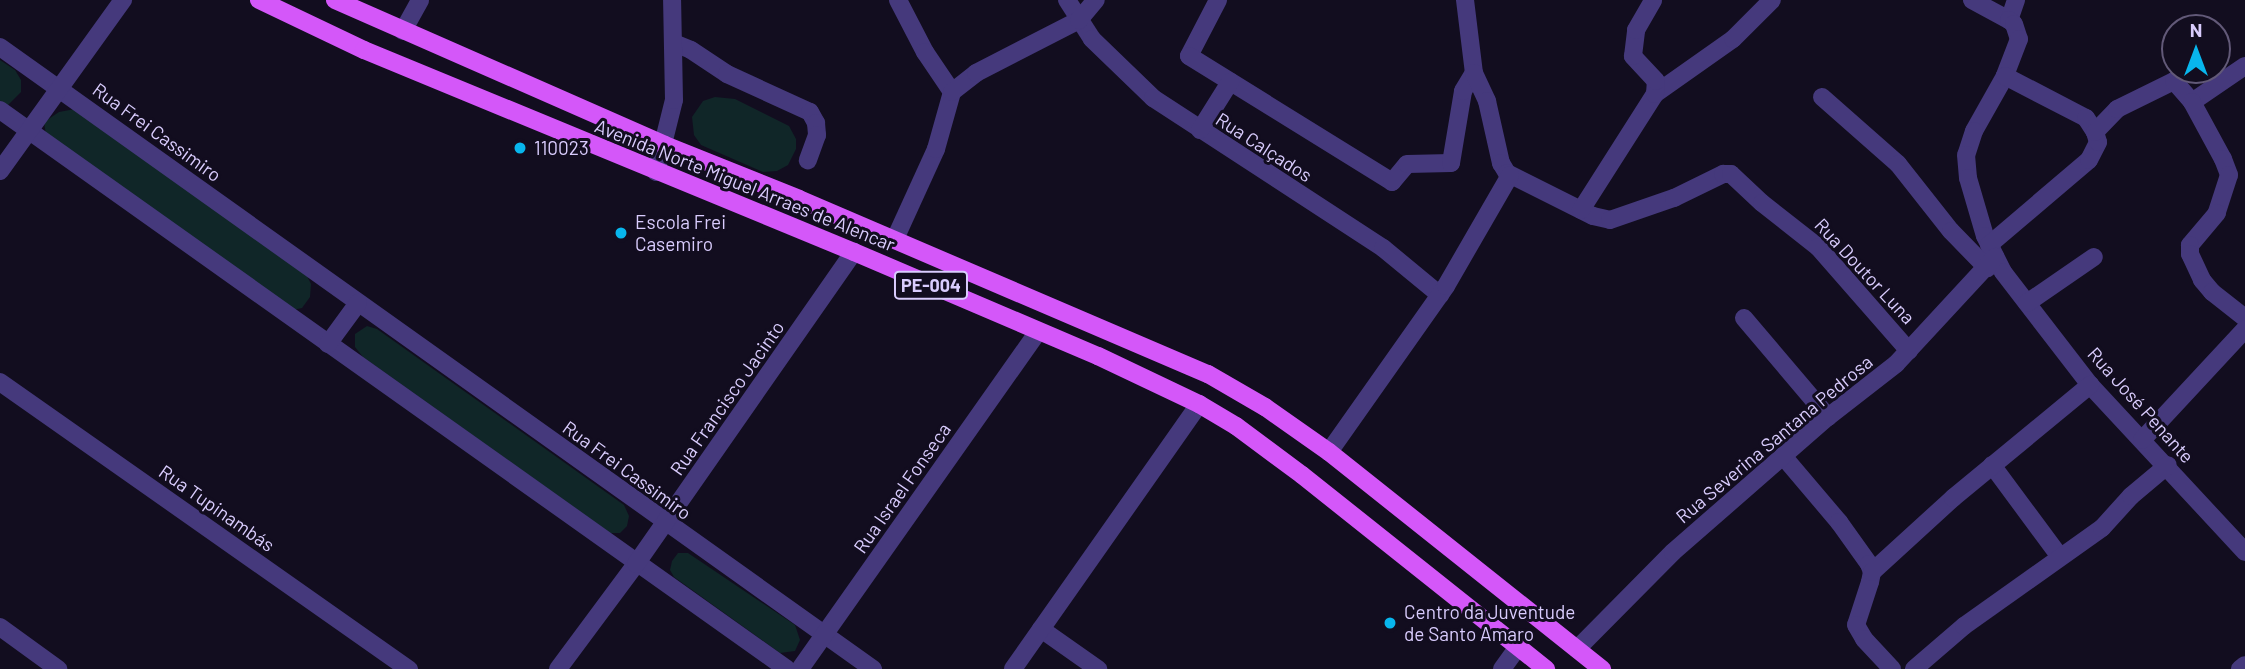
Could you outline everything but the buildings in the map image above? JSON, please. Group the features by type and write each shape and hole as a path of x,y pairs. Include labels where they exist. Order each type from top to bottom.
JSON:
{"main road":[{"name":"Avenida Norte Miguel Arraes de Alencar","path":"259,0 364,50 854,251 1199,404 1236,426 1302,475 1546,669"},
{"name":"Avenida Norte Miguel Arraes de Alencar","path":"335,0 665,145 895,239 1209,374 1265,407 1329,452 1602,669"}],"street":[{"path":"0,171 123,0"},
{"path":"403,31 420,0"},
{"path":"656,172 665,145 674,100 672,0"},
{"path":"898,0 925,52 952,92"},
{"name":"Rua Calçados","path":"1067,0 1102,51 1139,87 1200,130 1383,248 1440,295"},
{"path":"895,239 936,149 952,92 976,73 1079,20 1096,0"},
{"path":"1219,0 1189,56 1392,181 1407,164 1449,164 1463,91 1474,73"},
{"path":"1465,0 1474,73 1487,101 1501,163 1510,175 1581,210 1656,94 1733,39 1772,0"},
{"path":"1653,0 1636,30 1633,56 1656,81 1656,94"},
{"path":"1972,0 2009,20 2019,39 2004,76 1974,131 1966,155 1977,216 1991,257"},
{"path":"2009,20 2016,0"},
{"path":"674,43 691,50 719,70 810,112 816,123 817,135 808,160"},
{"name":"Rua Frei Cassimiro","path":"0,47 873,669"},
{"path":"2245,66 2192,102 2223,159 2228,175 2217,213 2190,245 2190,254 2202,280 2212,292 2245,318"},
{"path":"2004,76 2079,115 2090,122 2095,132"},
{"name":"Rua Severina Santana Pedrosa","path":"1577,649 1663,562 1828,417 1909,351 1991,257 2089,160 2098,142 2095,132 2117,109 2174,81 2192,102"},
{"path":"1200,130 1230,82"},
{"path":"1822,97 1898,164 1951,231 1991,257"},
{"path":"2079,115 2117,109"},
{"path":"0,110 787,669"},
{"name":"Rua Doutor Luna","path":"1581,210 1606,219 1647,208 1723,174 1731,174 1762,203 1818,247 1909,351"},
{"path":"1329,452 1440,295 1510,175"},
{"name":"Rua Francisco Jacinto","path":"558,669 636,564 854,251"},
{"name":"Rua José Penante","path":"1991,257 2090,385 2245,552"},
{"path":"2027,303 2094,257"},
{"path":"328,344 358,303"},
{"path":"1744,318 1828,417"},
{"path":"2142,440 2245,329"},
{"name":"Rua Israel Fonseca","path":"800,669 1038,331"},
{"name":"Rua Tupinambás","path":"0,382 409,669"},
{"path":"1892,669 1864,639 1856,625 1872,572 1992,466 2090,385"},
{"path":"1013,669 1199,404"},
{"path":"1783,456 1839,522 1872,572"},
{"path":"1992,466 2060,557"},
{"path":"1914,669 1964,626 2102,528 2131,496 2168,466"},
{"path":"0,627 58,669"},
{"path":"1041,629 1098,669"},
{"path":"1502,669 1518,647"},
{"path":"2239,669 2245,665"}],"green space":[{"path":"0,60 15,70 21,80 21,92 6,107 0,103"},
{"path":"715,97 735,99 789,126 796,139 796,149 788,165 777,171 763,172 701,145 694,135 692,117 703,101"},
{"path":"75,109 307,276 311,284 310,297 302,308 293,310 46,135 44,122 59,112"},
{"path":"367,326 377,329 624,505 629,516 627,526 620,533 610,533 363,357 355,347 355,334"},
{"path":"678,553 688,553 795,625 800,640 795,651 780,653 674,577 670,570"}],"place":[{"name":"110023","path":"520,148"},
{"name":"Escola Frei Casemiro","path":"621,233"},
{"name":"Centro da Juventude de Santo Amaro","path":"1390,623"}]}
